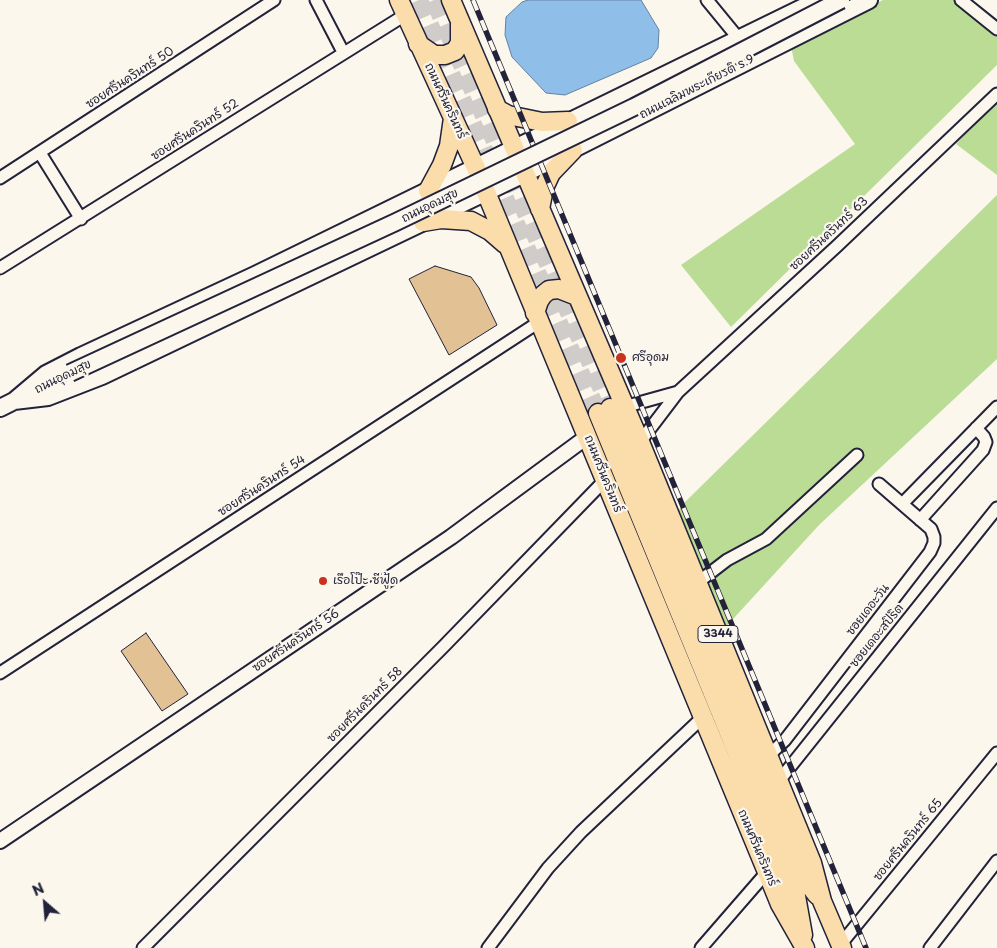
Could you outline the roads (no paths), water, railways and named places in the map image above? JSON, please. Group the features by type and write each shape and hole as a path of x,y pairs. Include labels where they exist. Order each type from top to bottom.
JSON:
{"main road":[{"name":"ถนนศรีนครินทร์","path":"451,0 589,322 611,410 796,896 805,948"},
{"name":"ถนนเฉลิมพระเกียรติ ร.9","path":"513,148 818,0"},
{"name":"ถนนอุดมสุข","path":"7,404 396,222 634,107 841,0"},
{"name":"ถนนเฉลิมพระเกียรติ ร.9","path":"524,174 869,0"},
{"name":"ถนนศรีนครินทร์","path":"402,7 476,168 766,872 780,904 805,948"},
{"path":"418,44 434,55 445,55 455,51 460,43 460,21"},
{"path":"612,100 601,113 602,120 611,126 624,124"},
{"path":"497,109 508,115 542,122 568,121"},
{"path":"428,191 445,159 453,118"},
{"name":"ถนนอุดมสุข","path":"7,404 46,374 476,168 513,148"},
{"path":"540,209 544,188 551,173 573,150"},
{"name":"ถนนอุดมสุข","path":"7,404 48,397 102,376 524,174"},
{"path":"423,222 441,219 471,221 490,231 507,246"},
{"path":"318,244 332,247 335,252 335,259 328,268"},
{"path":"537,317 542,295 549,290 559,289 577,296"},
{"name":"ถนนศรีนครินทร์","path":"611,410 640,442 812,863 822,901 841,946"},
{"name":"ถนนศรีนครินทร์","path":"611,410 799,871 822,901"}],"street":[{"name":"ซอยศรีนครินทร์ 50","path":"0,178 274,0"},
{"path":"316,0 343,52"},
{"path":"961,0 997,29"},
{"path":"712,1 739,39"},
{"name":"ซอยศรีนครินทร์ 52","path":"0,268 81,219 343,52 402,7"},
{"name":"ซอยศรีนครินทร์ 63","path":"640,442 678,392 837,246 997,94"},
{"path":"40,153 81,219"},
{"name":"ซอยศรีนครินทร์ 54","path":"0,673 537,317"},
{"name":"ซอยศรีนครินทร์ 63","path":"611,410 678,392"},
{"path":"902,504 997,407"},
{"path":"920,520 983,450 986,442 976,428"},
{"name":"ซอยศรีนครินทร์ 56","path":"0,841 450,537 588,436"},
{"path":"697,583 727,560 766,539 857,455"},
{"name":"ซอยศรีนครินทร์ 58","path":"142,948 444,646 605,480"},
{"name":"ซอยเดอะวัน","path":"768,756 785,740 930,552 934,543 931,530 878,484"},
{"name":"ซอยเดอะสปิริต","path":"778,782 997,508"},
{"path":"488,948 548,868 581,832 703,717"},
{"name":"ซอยศรีนครินทร์ 65","path":"841,946 997,753"},
{"path":"930,948 997,861"},
{"path":"701,948 766,872"}],"water":[{"path":"528,0 641,0 659,30 658,48 651,58 565,95 546,93 512,57 505,35 506,17 522,2"}],"tunnel":[{"path":"419,0 598,413"},
{"path":"434,0 610,408"}],"railway":[{"path":"473,0 866,948"}],"place":[{"name":"ศรีอุดม","path":"621,358"},
{"name":"เรือโป๊ะ ซีฟู้ด","path":"323,581"}]}
